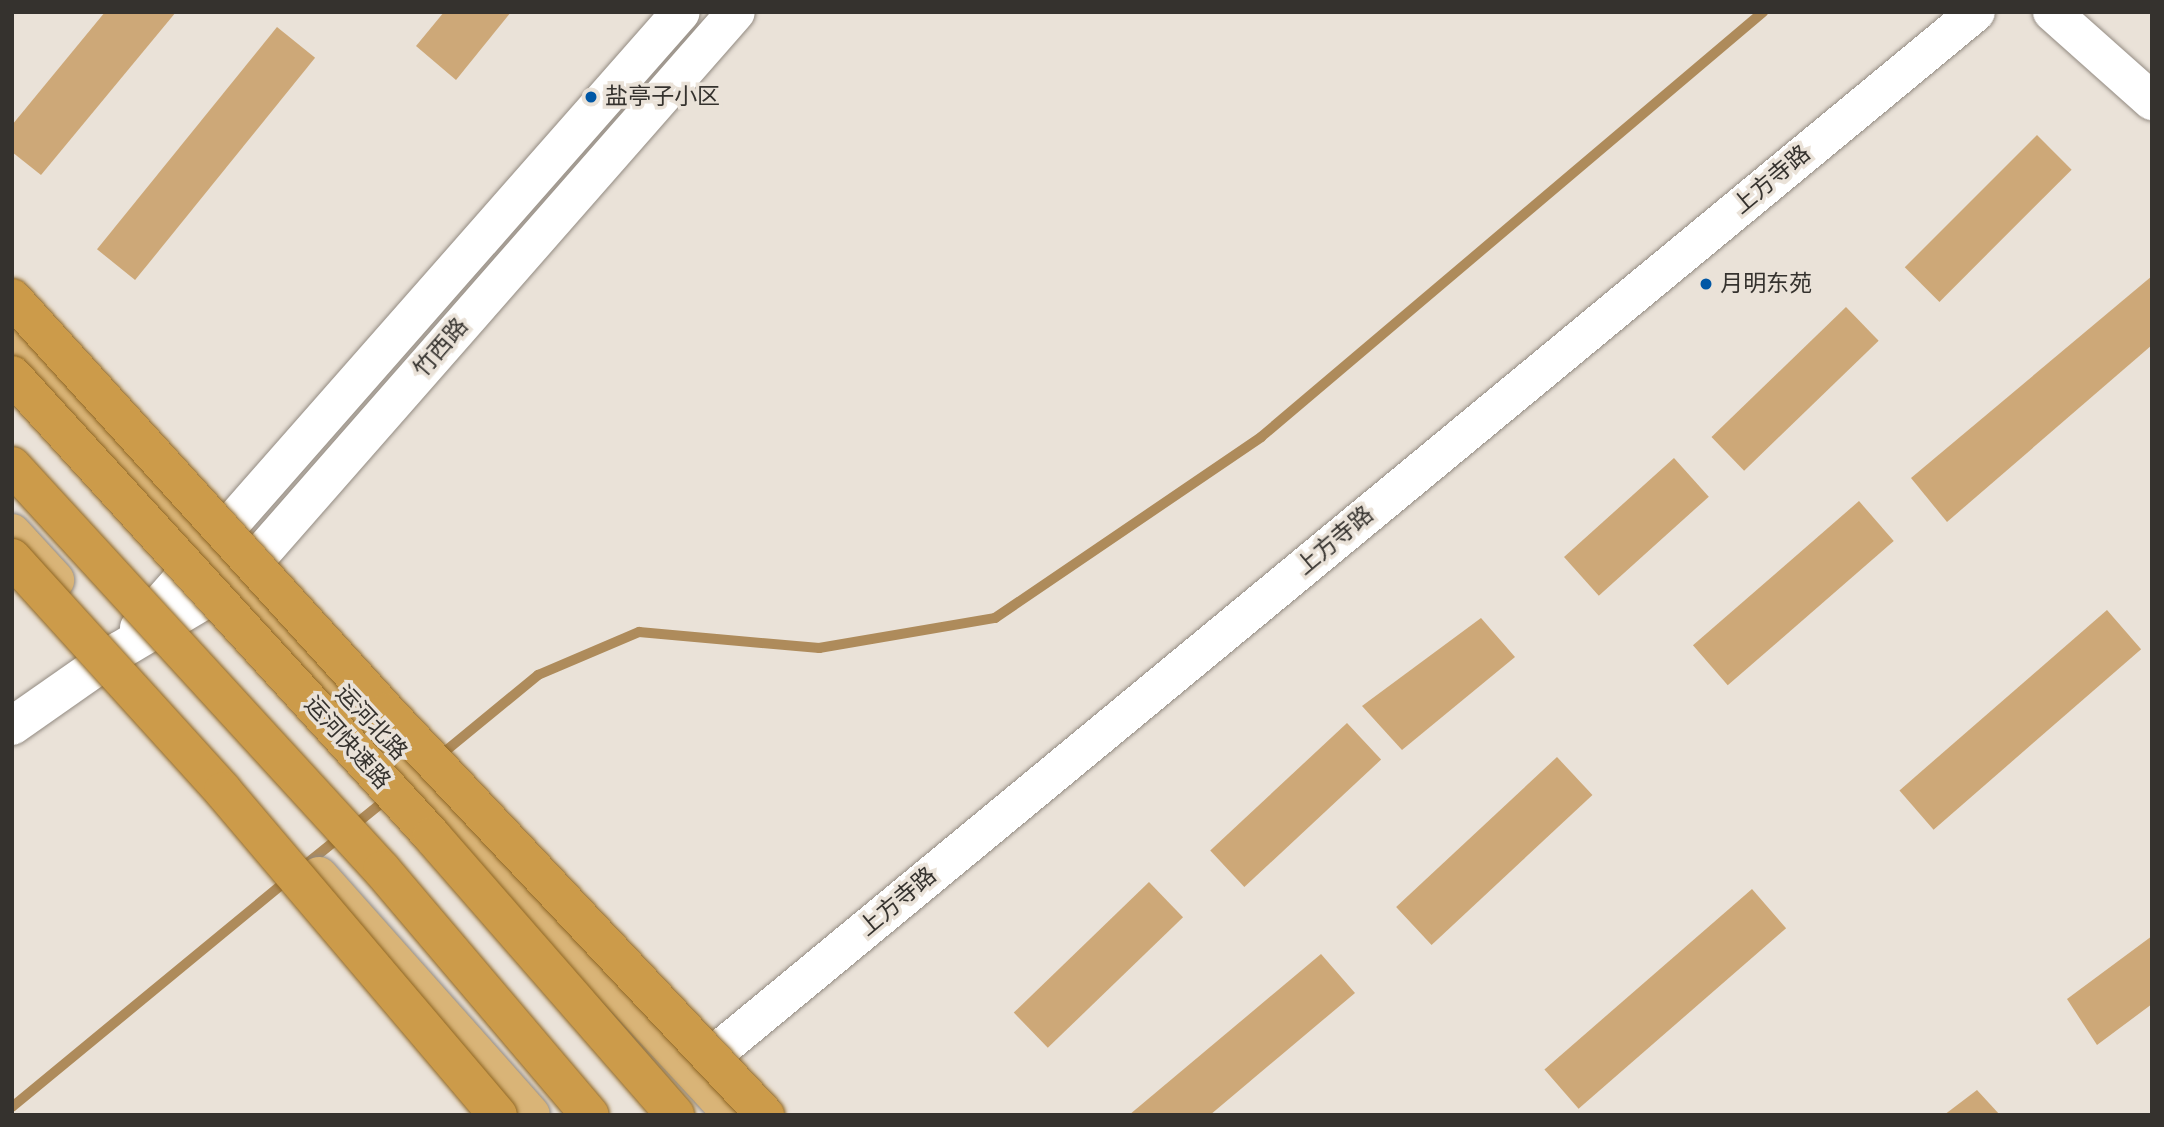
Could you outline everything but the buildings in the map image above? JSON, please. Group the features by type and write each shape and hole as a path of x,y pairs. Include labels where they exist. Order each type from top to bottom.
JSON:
{"highway":[{"path":"12,298 406,732 765,1115"},
{"name":"运河快速路","path":"12,375 432,836 675,1115"},
{"path":"12,466 382,870 590,1115"},
{"path":"12,558 223,791 498,1115"}],"main road":[{"name":"运河北路","path":"12,328 206,546 695,1070 733,1115"},
{"path":"12,533 531,1115"}],"street":[{"name":"竹西路","path":"119,651 206,546 681,12"},
{"name":"竹西路","path":"12,726 119,651 238,580 736,12"},
{"name":"上方寺路","path":"695,1070 1976,12"},
{"path":"2052,12 2152,101"}],"waterway":[{"path":"437,758 538,675 639,632 819,648 995,618 1261,437 1763,12"},
{"path":"304,866 389,797"},
{"path":"12,1107 289,879"}],"place":[{"name":"盐亭子小区","path":"591,97"},
{"name":"月明东苑","path":"1706,284"}]}
